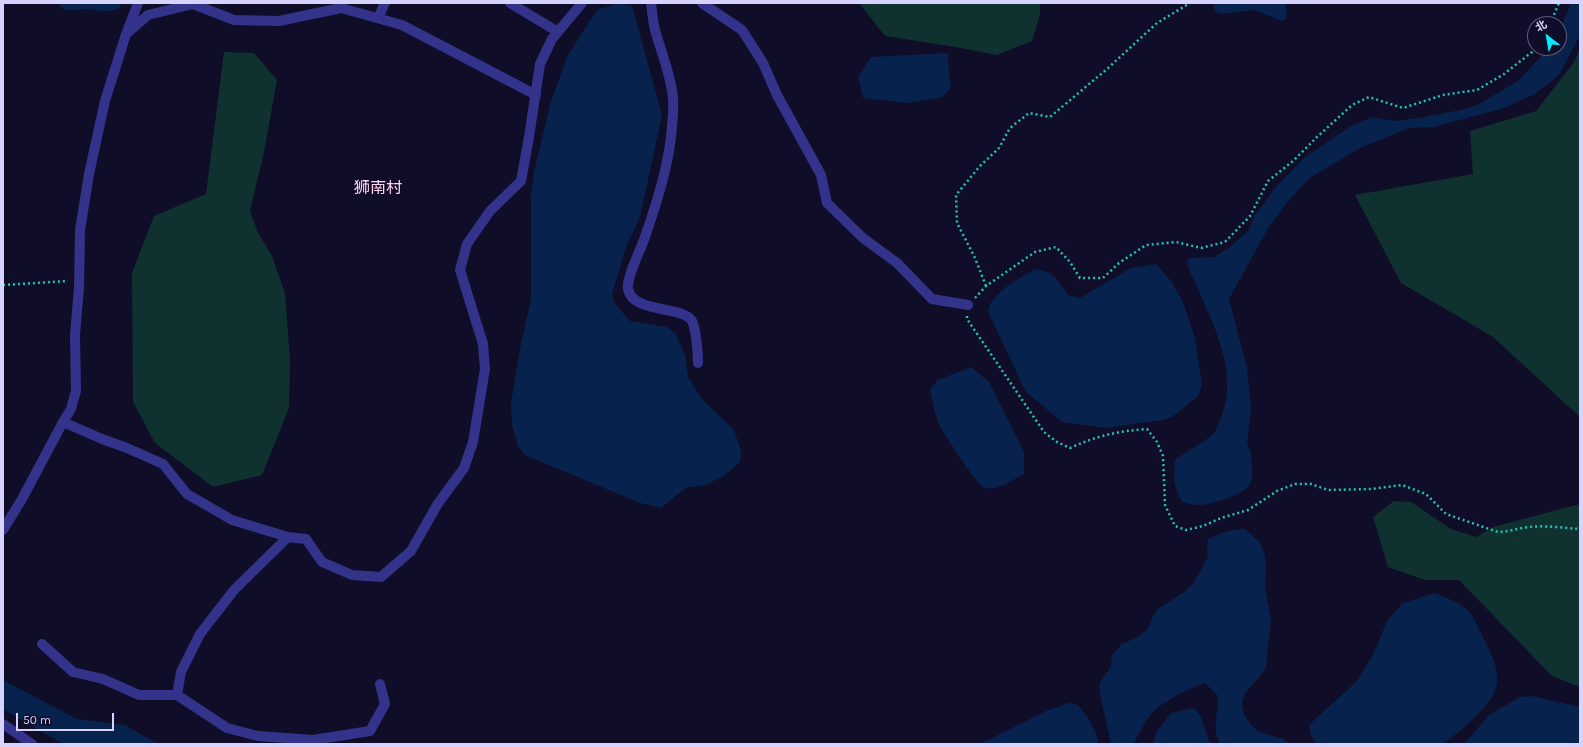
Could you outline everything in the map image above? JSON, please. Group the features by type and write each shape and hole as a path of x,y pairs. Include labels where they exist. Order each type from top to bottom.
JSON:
{"street":[{"path":"3,530 22,499 71,409 76,391 75,335 79,280 80,230 89,174 105,101 126,34 138,3"},
{"path":"378,18 384,3"},
{"path":"510,3 558,32"},
{"path":"63,422 163,464 187,494 232,520 288,537 306,538 322,562 352,575 381,577 411,551 437,505 464,468 473,442 485,369 483,344 460,270 467,244 490,211 521,181 540,64 552,39 582,3"},
{"path":"651,3 654,28 666,67 673,98 671,137 666,165 655,204 645,238 631,272 627,288 632,297 642,304 687,316 693,322 698,363"},
{"path":"702,3 742,30 763,63 777,96 821,175 827,203 863,238 897,263 932,299 968,305"},
{"path":"126,34 148,15 193,4 234,20 278,21 341,8 402,25 536,95"},
{"path":"177,695 181,672 200,634 234,590 288,537"},
{"path":"42,644 73,672 103,679 139,695 177,695 227,728 258,736 314,740 370,731 385,704 380,684"},
{"path":"3,724 32,744"}],"path":[{"path":"986,286 975,258 957,223 956,195 980,166 999,148 1010,128 1029,113 1050,117 1107,69 1157,23 1190,3"},
{"path":"1553,16 1559,3"},
{"path":"1527,56 1504,74 1477,90 1443,95 1403,108 1369,97 1352,106 1293,161 1268,181 1250,216 1225,242 1201,248 1176,242 1146,246 1120,263 1103,278 1080,278 1070,262 1056,247 1035,252 986,286 968,305 967,320 1044,432 1057,442 1070,448 1091,438 1120,431 1147,429 1157,442 1163,456 1165,505 1175,526 1186,530 1203,526 1221,518 1248,510 1277,491 1295,484 1311,484 1328,490 1371,489 1402,485 1426,494 1446,514 1498,532 1506,532 1530,527 1556,527 1580,530"},
{"path":"3,285 79,280"}],"green space":[{"path":"859,3 1040,3 1040,14 1032,41 997,55 885,36"},
{"path":"1580,49 1580,417 1493,337 1401,283 1355,195 1473,174 1470,131 1536,111 1574,62"},
{"path":"224,52 254,53 277,80 264,152 250,211 258,233 272,256 285,293 290,361 289,408 262,475 213,487 155,443 133,402 132,273 154,216 206,194"},
{"path":"1394,501 1411,502 1451,529 1476,537 1493,527 1580,504 1580,687 1552,676 1459,580 1425,580 1388,567 1373,517"}],"water":[{"path":"58,3 121,3 120,8 106,11 87,9 64,10"},
{"path":"619,3 632,6 662,115 640,217 626,247 612,294 615,304 630,321 667,327 676,334 685,355 688,377 701,398 734,430 741,451 740,462 724,476 705,485 685,488 661,508 640,503 525,455 518,446 512,425 511,403 521,344 531,299 531,196 534,172 551,101 568,55 597,10"},
{"path":"1213,3 1285,3 1287,13 1286,19 1282,21 1254,10 1223,14 1217,13 1214,9"},
{"path":"1571,3 1580,3 1580,35 1559,75 1535,94 1504,108 1434,127 1409,128 1362,147 1311,177 1288,201 1267,230 1229,299 1247,368 1251,408 1247,443 1251,458 1251,481 1246,489 1220,501 1199,505 1182,502 1175,482 1175,460 1204,441 1213,434 1217,428 1226,399 1227,380 1225,361 1220,342 1189,269 1187,263 1189,258 1214,257 1230,247 1248,231 1255,215 1276,187 1304,158 1351,126 1372,117 1395,121 1466,109 1477,105 1518,81 1541,56 1567,56 1567,16 1566,16"},
{"path":"947,53 951,87 943,97 909,103 863,98 858,77 871,57"},
{"path":"1156,264 1171,281 1183,302 1195,338 1202,385 1198,396 1172,417 1162,420 1105,428 1062,422 1026,392 988,312 990,305 1006,287 1035,269 1051,274 1055,277 1068,295 1080,298 1131,268"},
{"path":"971,367 989,382 1024,452 1024,474 999,487 984,487 974,477 946,436 938,422 934,410 930,389 938,380"},
{"path":"1245,529 1259,542 1264,552 1266,564 1265,588 1271,618 1266,667 1245,693 1242,704 1244,714 1251,725 1260,733 1282,738 1290,744 1220,744 1216,732 1218,696 1205,683 1176,696 1155,710 1144,725 1134,744 1111,744 1099,687 1101,680 1111,667 1112,655 1122,644 1138,637 1148,629 1152,618 1158,609 1184,592 1193,584 1208,557 1208,539 1226,532"},
{"path":"1435,593 1462,606 1474,618 1494,660 1496,668 1497,684 1492,698 1464,727 1442,744 1316,744 1311,736 1309,725 1356,682 1374,653 1387,621 1403,603"},
{"path":"3,680 77,719 125,725 158,744 63,744 3,709"},
{"path":"1531,696 1580,707 1580,744 1464,744 1489,715 1520,697"},
{"path":"1069,703 1079,706 1086,715 1099,744 980,744 1046,711"},
{"path":"1193,708 1201,716 1210,744 1152,744 1157,731 1171,713"}],"district":[{"name":"狮南村","path":"378,188"}]}
